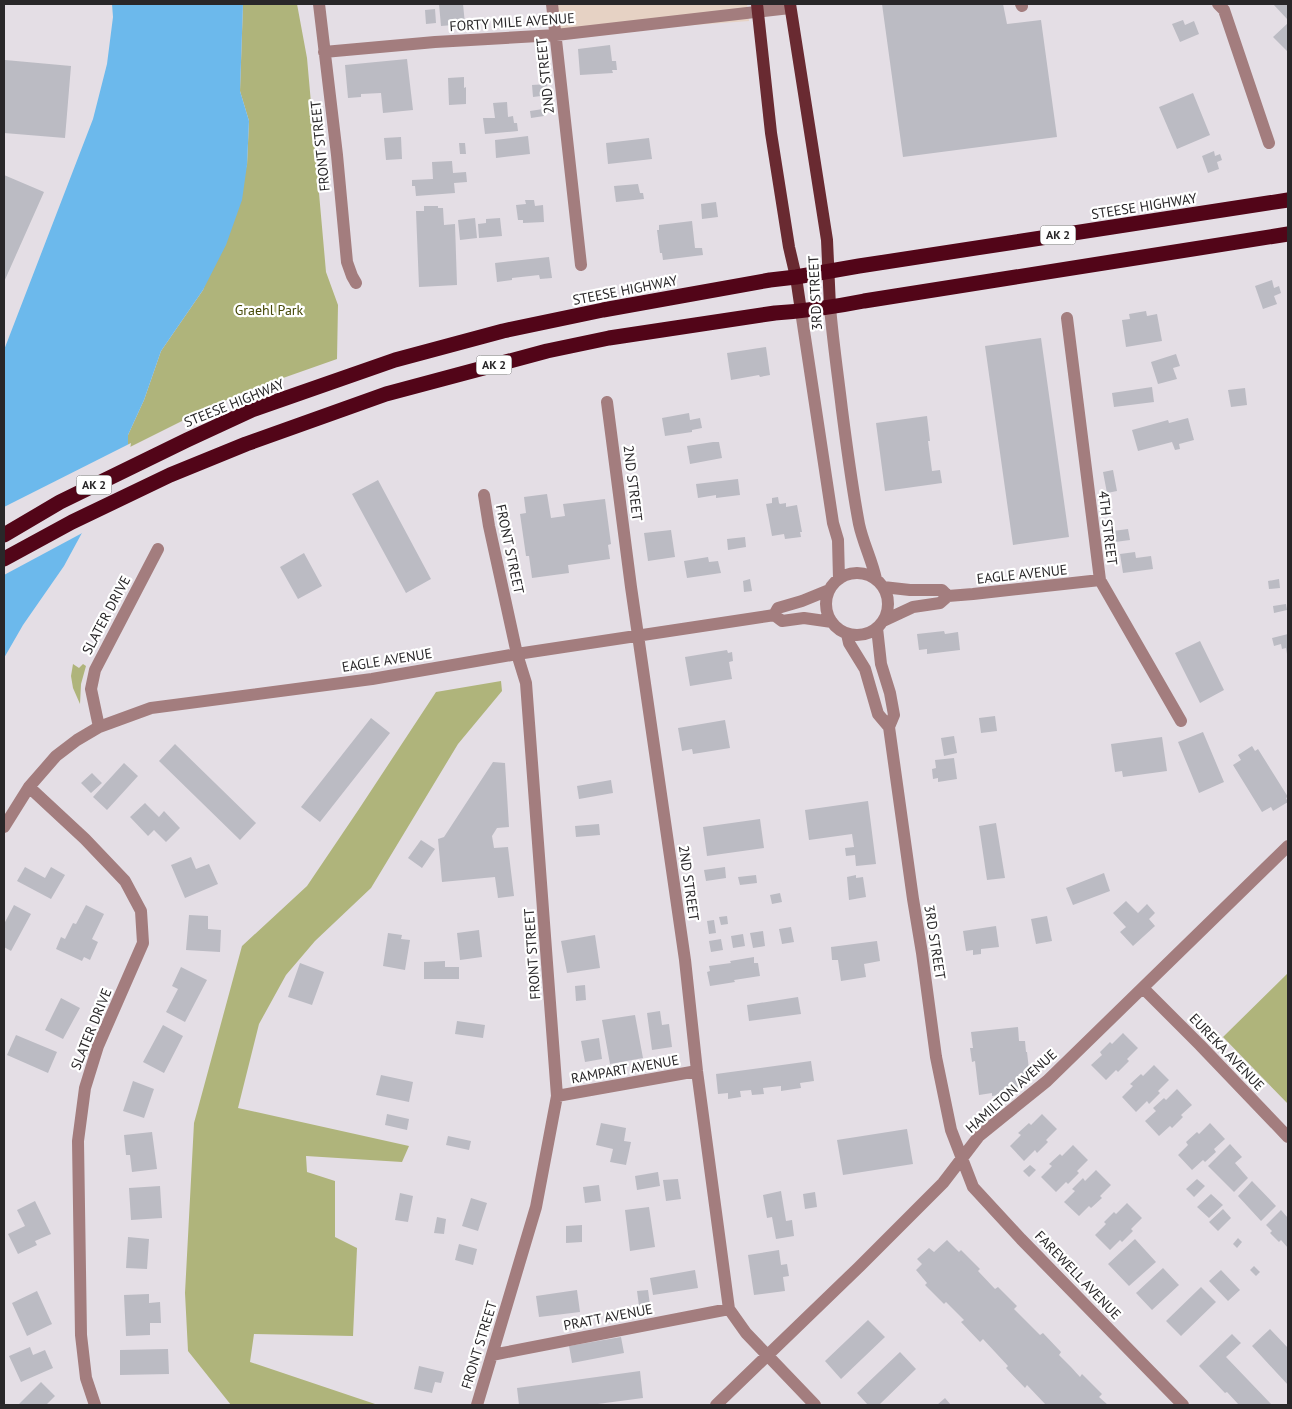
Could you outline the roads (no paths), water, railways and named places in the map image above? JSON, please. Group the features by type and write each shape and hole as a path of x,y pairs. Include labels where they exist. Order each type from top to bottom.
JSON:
{"highway":[{"name":"STEESE HIGHWAY","path":"4,535 60,502 187,440 261,407 395,360 467,341 603,310 770,280 1288,200"},
{"name":"AK 2","path":"4,559 72,522 170,475 246,444 386,394 547,351 609,338 775,313 830,307 1288,234"}],"main road":[{"name":"3RD STREET","path":"790,6 827,240 830,307"},
{"name":"3RD STREET","path":"758,8 770,133 801,311"}],"street":[{"name":"FRONT STREET","path":"319,4 337,155 347,262 356,283"},
{"name":"2ND STREET","path":"552,4 581,264"},
{"path":"1218,4 1224,10 1269,143"},
{"name":"FORTY MILE AVENUE","path":"324,52 435,42 556,35 758,8 790,6"},
{"name":"3RD STREET","path":"830,307 851,475 860,527 880,583"},
{"name":"3RD STREET","path":"801,311 832,515 838,540 839,579"},
{"name":"4TH STREET","path":"1067,318 1100,580 1181,721"},
{"name":"2ND STREET","path":"607,402 654,752 685,960 697,1071 729,1309 746,1334 815,1405"},
{"name":"FRONT STREET","path":"477,1405 536,1207 557,1096 526,683 517,654 484,495"},
{"name":"SLATER DRIVE","path":"99,727 91,689 95,670 158,549"},
{"path":"853,573 869,575 880,583 887,595 888,604 887,613 880,625 868,634 857,636 846,634 838,629 828,615 826,598 829,590 839,579 853,573"},
{"name":"EAGLE AVENUE","path":"880,625 913,607 940,603 948,596 1100,580"},
{"name":"EAGLE AVENUE","path":"880,583 897,589 942,590 948,596"},
{"name":"EAGLE AVENUE","path":"774,615 778,608 829,590"},
{"name":"EAGLE AVENUE","path":"29,787 56,756 78,740 99,727 151,708 372,679 517,654 774,615 782,621 804,618 832,622"},
{"name":"3RD STREET","path":"880,625 882,664 894,715 889,727 936,1057 951,1130 962,1159"},
{"name":"3RD STREET","path":"846,634 864,669 878,714 889,727"},
{"path":"4,827 29,787"},
{"name":"SLATER DRIVE","path":"29,787 86,839 125,881 141,911 143,943 98,1046 84,1088 78,1141 81,1335 86,1378 95,1405"},
{"name":"HAMILTON AVENUE","path":"716,1405 943,1183 979,1136 1047,1081 1288,846"},
{"name":"EUREKA AVENUE","path":"1143,988 1288,1137"},
{"name":"RAMPART AVENUE","path":"557,1096 697,1071"},
{"name":"FAREWELL AVENUE","path":"962,1159 972,1187 1183,1405"},
{"name":"PRATT AVENUE","path":"492,1355 729,1309"}],"water":[{"path":"112,4 243,4 240,91 249,121 247,165 242,200 226,245 203,290 161,351 144,400 128,435 128,448 64,566 23,625 4,658 4,350 93,119 107,64 113,17"}],"park label":[{"name":"Graehl Park","path":"269,310"}]}
